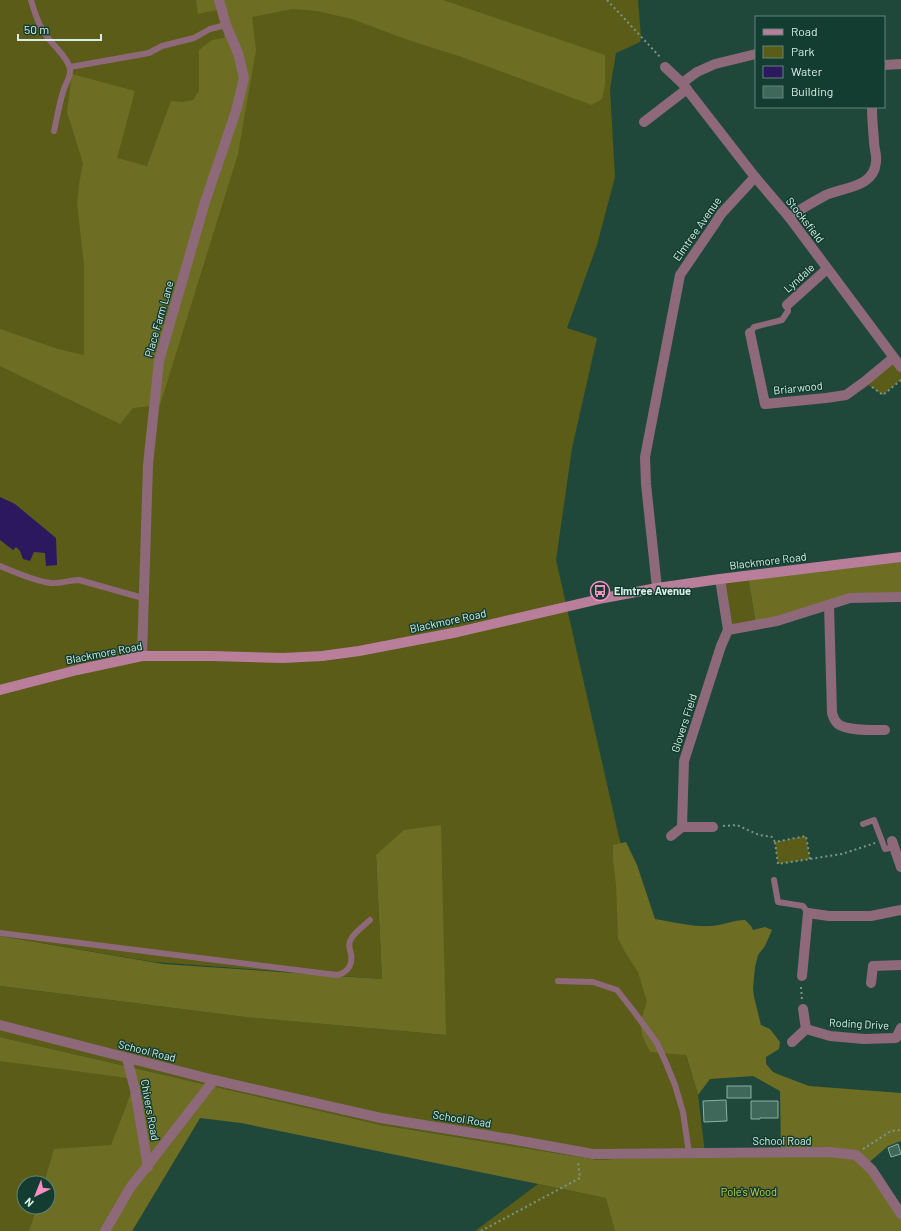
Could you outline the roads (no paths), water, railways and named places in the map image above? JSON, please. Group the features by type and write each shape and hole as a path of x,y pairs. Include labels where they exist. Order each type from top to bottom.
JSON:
{"street":[{"name":"Place Farm Lane","path":"142,656 148,465 159,361 205,202 236,111 244,78 238,53 226,25 219,0"},
{"path":"644,122 684,86 697,72 715,64 755,54"},
{"path":"885,65 901,64"},
{"name":"Stocksfield","path":"665,67 684,86 789,218 901,367"},
{"path":"789,218 828,194 857,186 869,178 876,162 872,108"},
{"name":"Elmtree Avenue","path":"657,588 646,484 645,457 680,275 720,214 755,177"},
{"name":"Lyndale","path":"787,305 827,269"},
{"name":"Briarwood","path":"750,333 765,404 846,395 893,358"},
{"name":"Blackmore Road","path":"0,690 77,670 142,656 283,658 322,656 359,651 458,632 604,598 657,588 901,557"},
{"path":"720,579 728,630 777,621 850,598 901,597"},
{"path":"829,605 832,713 835,720 840,725 855,729 885,730"},
{"name":"Glovers Field","path":"682,827 684,761 721,646 728,630"},
{"path":"671,836 682,827 713,826"},
{"path":"889,843 901,867"},
{"path":"802,976 808,913 829,916 871,916 901,910"},
{"path":"871,983 873,966 901,965"},
{"path":"792,1042 806,1029 803,1009"},
{"name":"School Road","path":"0,1025 214,1080 381,1118 593,1154 830,1152 856,1155 872,1170 901,1214"},
{"name":"Roding Drive","path":"806,1029 830,1036 864,1039 896,1038 901,1028"},
{"name":"Chivers Road","path":"127,1058 135,1090 148,1167"},
{"name":"Chivers Road","path":"105,1231 130,1188 148,1167 214,1080"}],"lane":[{"path":"31,0 43,31 53,45 62,54 70,67 70,73 63,92 54,131"},
{"path":"70,67 149,53 162,46 194,38 210,29 226,25"},
{"path":"750,333 754,327 782,320 788,311 787,305"},
{"path":"0,566 50,583 79,580 143,598"},
{"path":"863,824 874,820 889,843"},
{"path":"774,880 778,902 803,906 808,913"},
{"path":"0,933 337,975 348,969 352,960 349,948 350,940 370,920"},
{"path":"558,981 593,982 617,990 632,1009 657,1043 675,1085 682,1112 689,1153"}],"water":[{"path":"0,497 15,504 56,538 57,565 46,566 45,553 34,552 30,561 23,559 20,551 16,547 13,550 0,540"}],"place":[{"name":"Elmtree Avenue","path":"600,591"}],"park label":[{"name":"Pole's Wood","path":"749,1192"}]}
